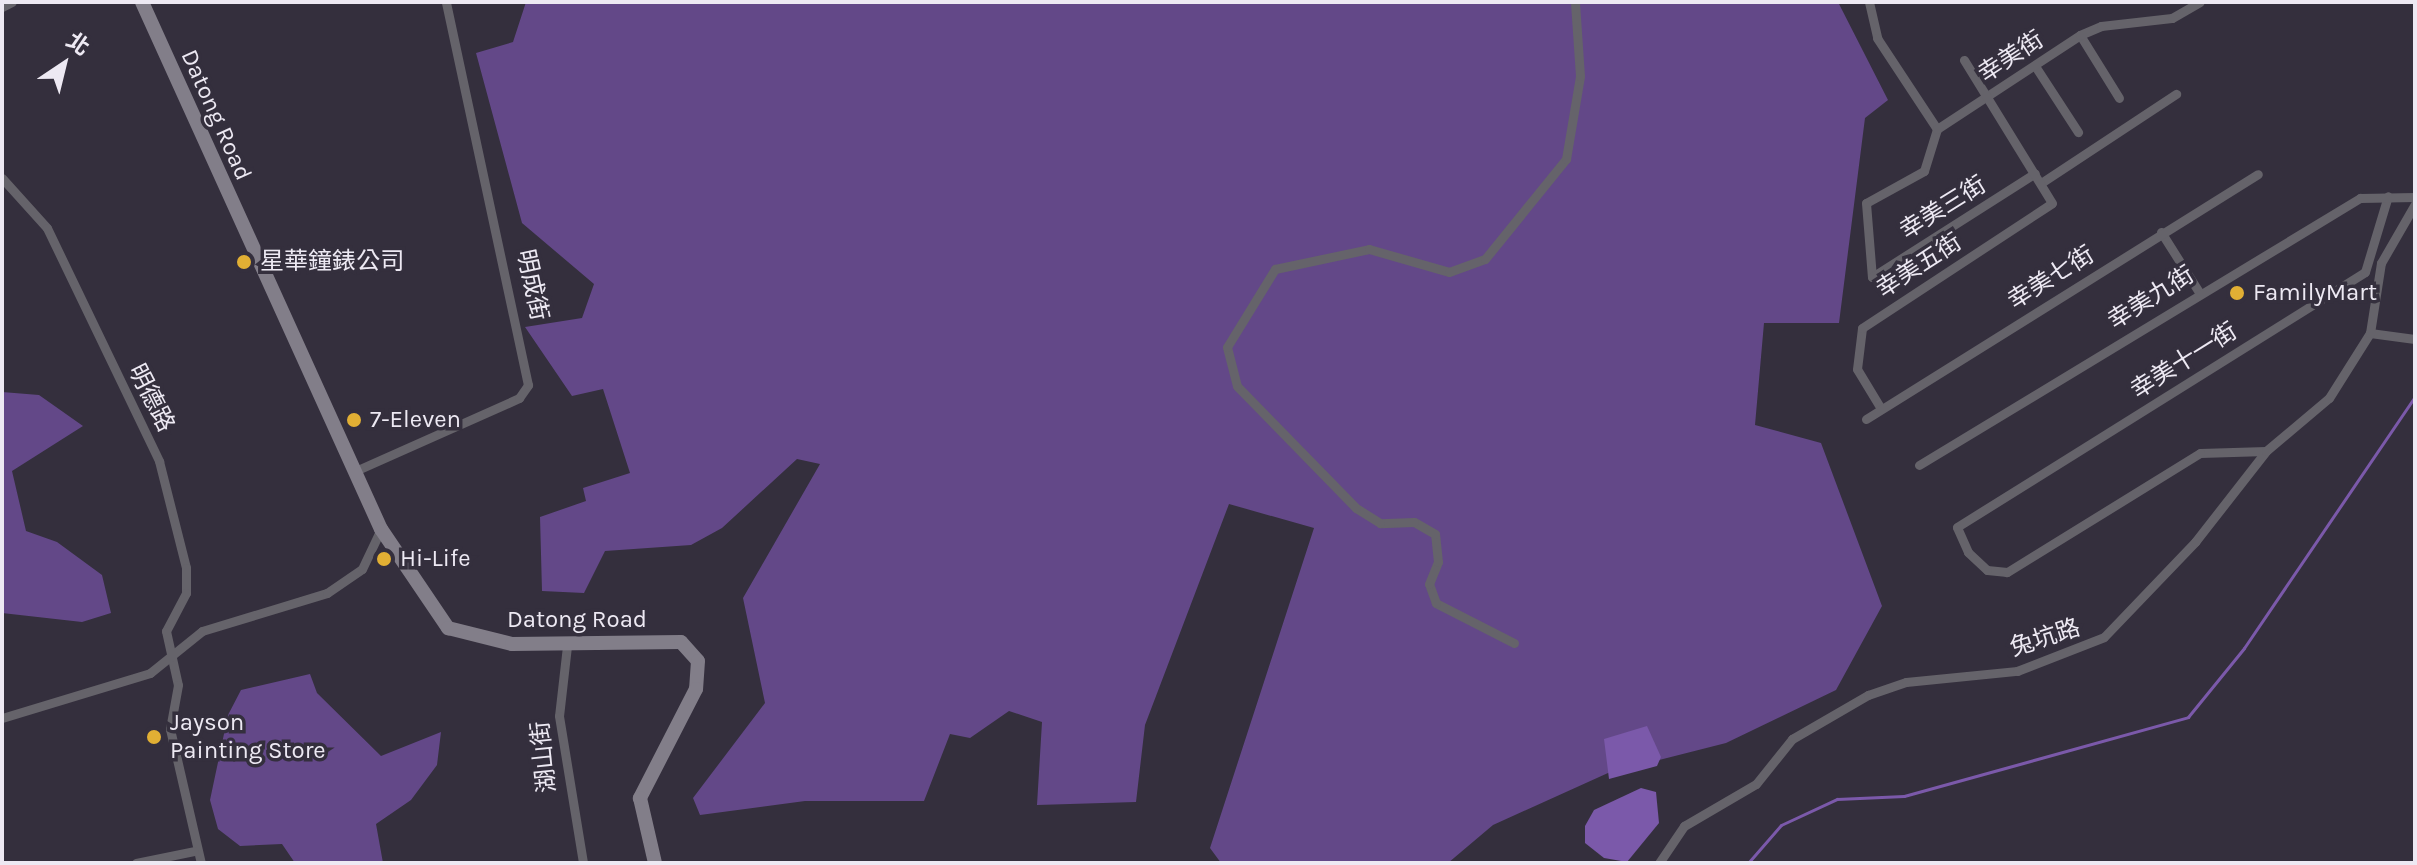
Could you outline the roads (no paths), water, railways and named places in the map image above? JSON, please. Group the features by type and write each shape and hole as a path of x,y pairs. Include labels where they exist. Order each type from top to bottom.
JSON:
{"street":[{"path":"2,7 12,2"},
{"name":"Datong Road","path":"142,2 353,472 381,529 448,628 480,641 567,646 681,642 698,661 696,689 640,798 655,863"},
{"name":"明成街","path":"353,472 519,398 528,385 446,2"},
{"path":"1514,643 1436,603 1429,584 1438,562 1435,534 1414,522 1380,523 1356,508 1237,386 1227,347 1275,269 1369,249 1449,272 1485,259 1566,159 1580,76 1575,2"},
{"path":"1869,2 1877,38 1937,129"},
{"name":"幸美街","path":"1937,129 2080,35 2101,26 2172,18 2200,2"},
{"path":"2080,35 2119,98"},
{"path":"1964,60 2041,183 2176,94"},
{"path":"2035,66 2078,132"},
{"name":"幸美三街","path":"1937,129 1924,171 1866,203 1872,277 2035,173"},
{"name":"幸美七街","path":"1866,419 1880,407 2258,174"},
{"name":"明德路","path":"2,178 47,228 159,461 186,568 186,593 166,631 178,685 170,729 194,851 201,863"},
{"name":"幸美五街","path":"1880,407 1857,369 1862,328 2052,203 2041,183"},
{"name":"幸美十一街","path":"2266,451 2200,453 2007,572 1987,570 1968,552 1957,527 2365,272 2388,196"},
{"name":"幸美九街","path":"1919,465 2199,292 2360,198 2415,197"},
{"path":"2415,204 2381,263 2370,333 2415,339"},
{"path":"2161,232 2199,292"},
{"name":"兔坑路","path":"1659,863 1684,826 1756,784 1792,739 1868,695 1906,682 2017,671 2089,648 2195,542 2266,451 2329,398 2370,333"},
{"path":"2,718 86,696 173,657 202,631 339,585 362,569 381,529"},
{"name":"湖山街","path":"567,646 559,716 583,863"},
{"path":"136,863 194,851"}],"waterway":[{"path":"1748,863 1781,825 1837,799 1904,796 2188,717 2244,648 2415,396"}],"place":[{"name":"星華鐘錶公司","path":"244,262"},
{"name":"FamilyMart","path":"2237,293"},
{"name":"7-Eleven","path":"354,420"},
{"name":"Hi-Life","path":"384,559"},
{"name":"Jayson Painting Store","path":"154,737"}]}
